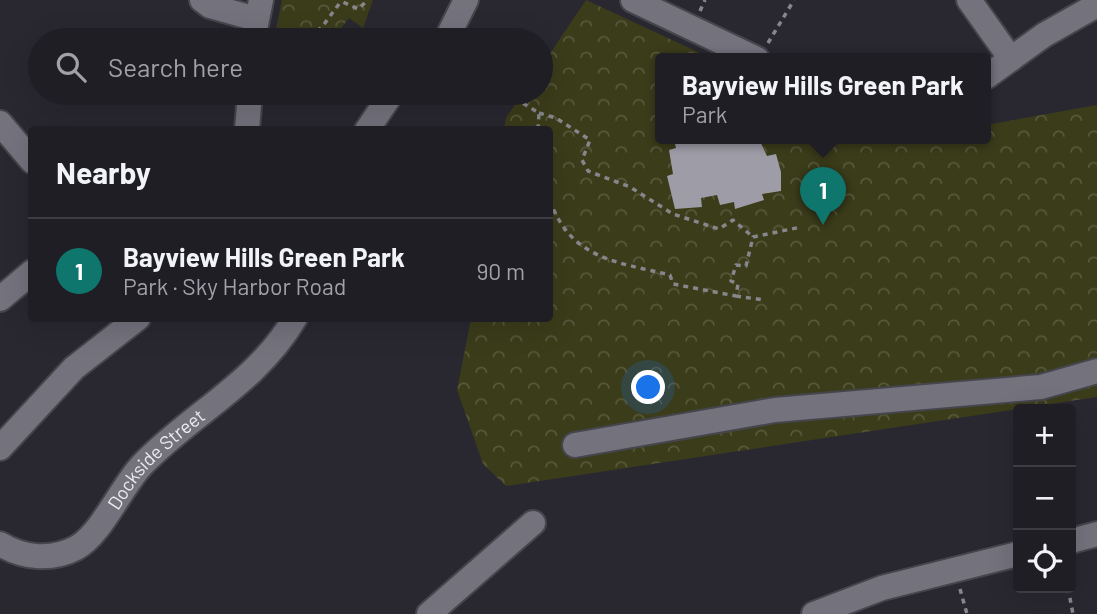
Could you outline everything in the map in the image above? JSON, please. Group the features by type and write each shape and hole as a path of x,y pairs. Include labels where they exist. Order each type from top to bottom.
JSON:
{"street":[{"path":"202,0 210,6 257,20"},
{"path":"452,28 466,0"},
{"path":"633,0 762,53"},
{"path":"969,0 1011,59"},
{"path":"991,73 1083,10 1097,5"},
{"path":"247,126 249,105"},
{"path":"370,126 384,105"},
{"path":"0,124 28,156"},
{"path":"0,299 28,275"},
{"path":"0,449 74,368 133,322"},
{"name":"Dockside Street","path":"0,544 37,557 55,556 78,548 142,465 225,397 283,338 293,322"},
{"path":"575,445 775,410 1041,387 1097,371"},
{"path":"429,614 533,523"},
{"path":"1076,540 1097,534"},
{"path":"816,614 882,588 1013,555"}],"path":[{"path":"320,28 339,2 358,9 368,0"},
{"path":"699,13 705,0"},
{"path":"762,53 794,0"},
{"path":"526,105 539,113 556,118 590,140 582,160 588,171 630,187 673,214 719,229 733,220 753,237"},
{"path":"538,126 539,113"},
{"path":"553,206 564,228 586,251 670,275 673,285 764,300"},
{"path":"753,237 801,228"},
{"path":"736,296 738,284 731,281 736,265 746,266 753,237"},
{"path":"958,583 967,614"},
{"path":"1069,593 1073,614"}],"green space":[{"path":"282,0 373,0 363,28 349,18 341,28 276,28"},
{"path":"586,0 700,53 655,53 655,144 991,144 991,124 1097,105 1097,397 1051,404 1013,404 1013,410 506,486 483,464 457,390 470,322 553,322 553,126 505,126 506,118 515,105 553,105 553,49"}],"building":[{"path":"675,144 761,144 767,156 776,154 781,172 781,191 762,194 764,200 735,209 734,202 720,205 717,195 701,198 702,207 675,209 667,176 673,174 669,150 676,148"}],"place":[{"name":"Bayview Hills Green Park","path":"823,225"}]}
